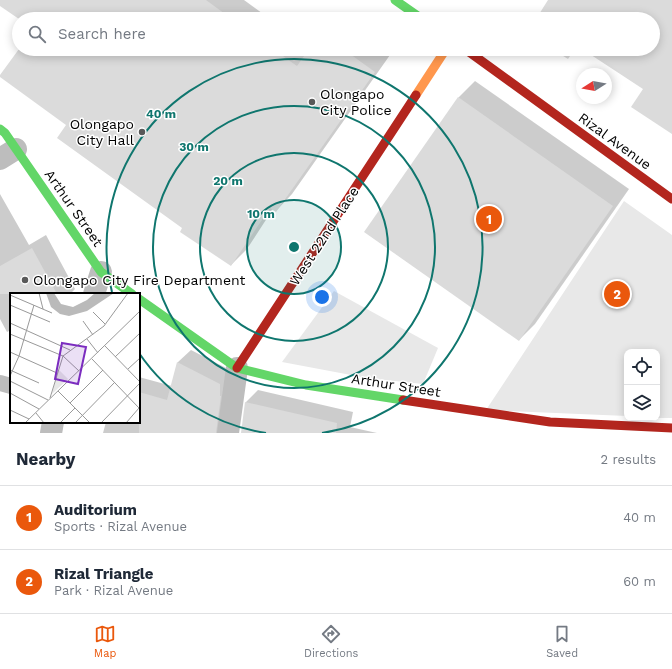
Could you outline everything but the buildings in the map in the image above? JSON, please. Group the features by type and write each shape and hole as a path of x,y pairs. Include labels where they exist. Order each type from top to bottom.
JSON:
{"main road":[{"path":"395,0 412,12"},
{"name":"West 22nd Place","path":"237,368 441,56"},
{"name":"Rizal Avenue","path":"475,56 672,200"},
{"name":"Arthur Street","path":"0,129 5,134 8,154 101,272 131,293"},
{"name":"Arthur Street","path":"140,300 237,368 306,385 548,428 672,428"}],"street":[{"path":"94,293 101,272"},
{"name":"West 22nd Place","path":"228,433 237,368"},
{"path":"51,433 53,423"}],"lane":[{"path":"0,383 10,386"}],"shaded area":[{"path":"624,201 672,235 672,418 660,418 660,349 624,349 624,416 486,410"},
{"path":"334,291 438,348 423,384 367,378 282,362"}],"traffic: fast":[{"path":"395,0 412,12"},
{"path":"0,129 5,133 101,272 131,293"},
{"path":"140,300 237,368 306,385 403,400"}],"traffic: slow":[{"path":"416,95 441,56"}],"traffic: jam":[{"path":"475,56 672,199"},
{"path":"237,368 416,95"},
{"path":"403,400 550,422 672,428"}],"place":[{"name":"Olongapo City Police","path":"312,102"},
{"name":"Olongapo City Hall","path":"142,132"},
{"name":"Auditorium","path":"489,219"},
{"name":"Olongapo City Fire Department","path":"25,280"},
{"name":"Rizal Triangle","path":"617,294"}]}
